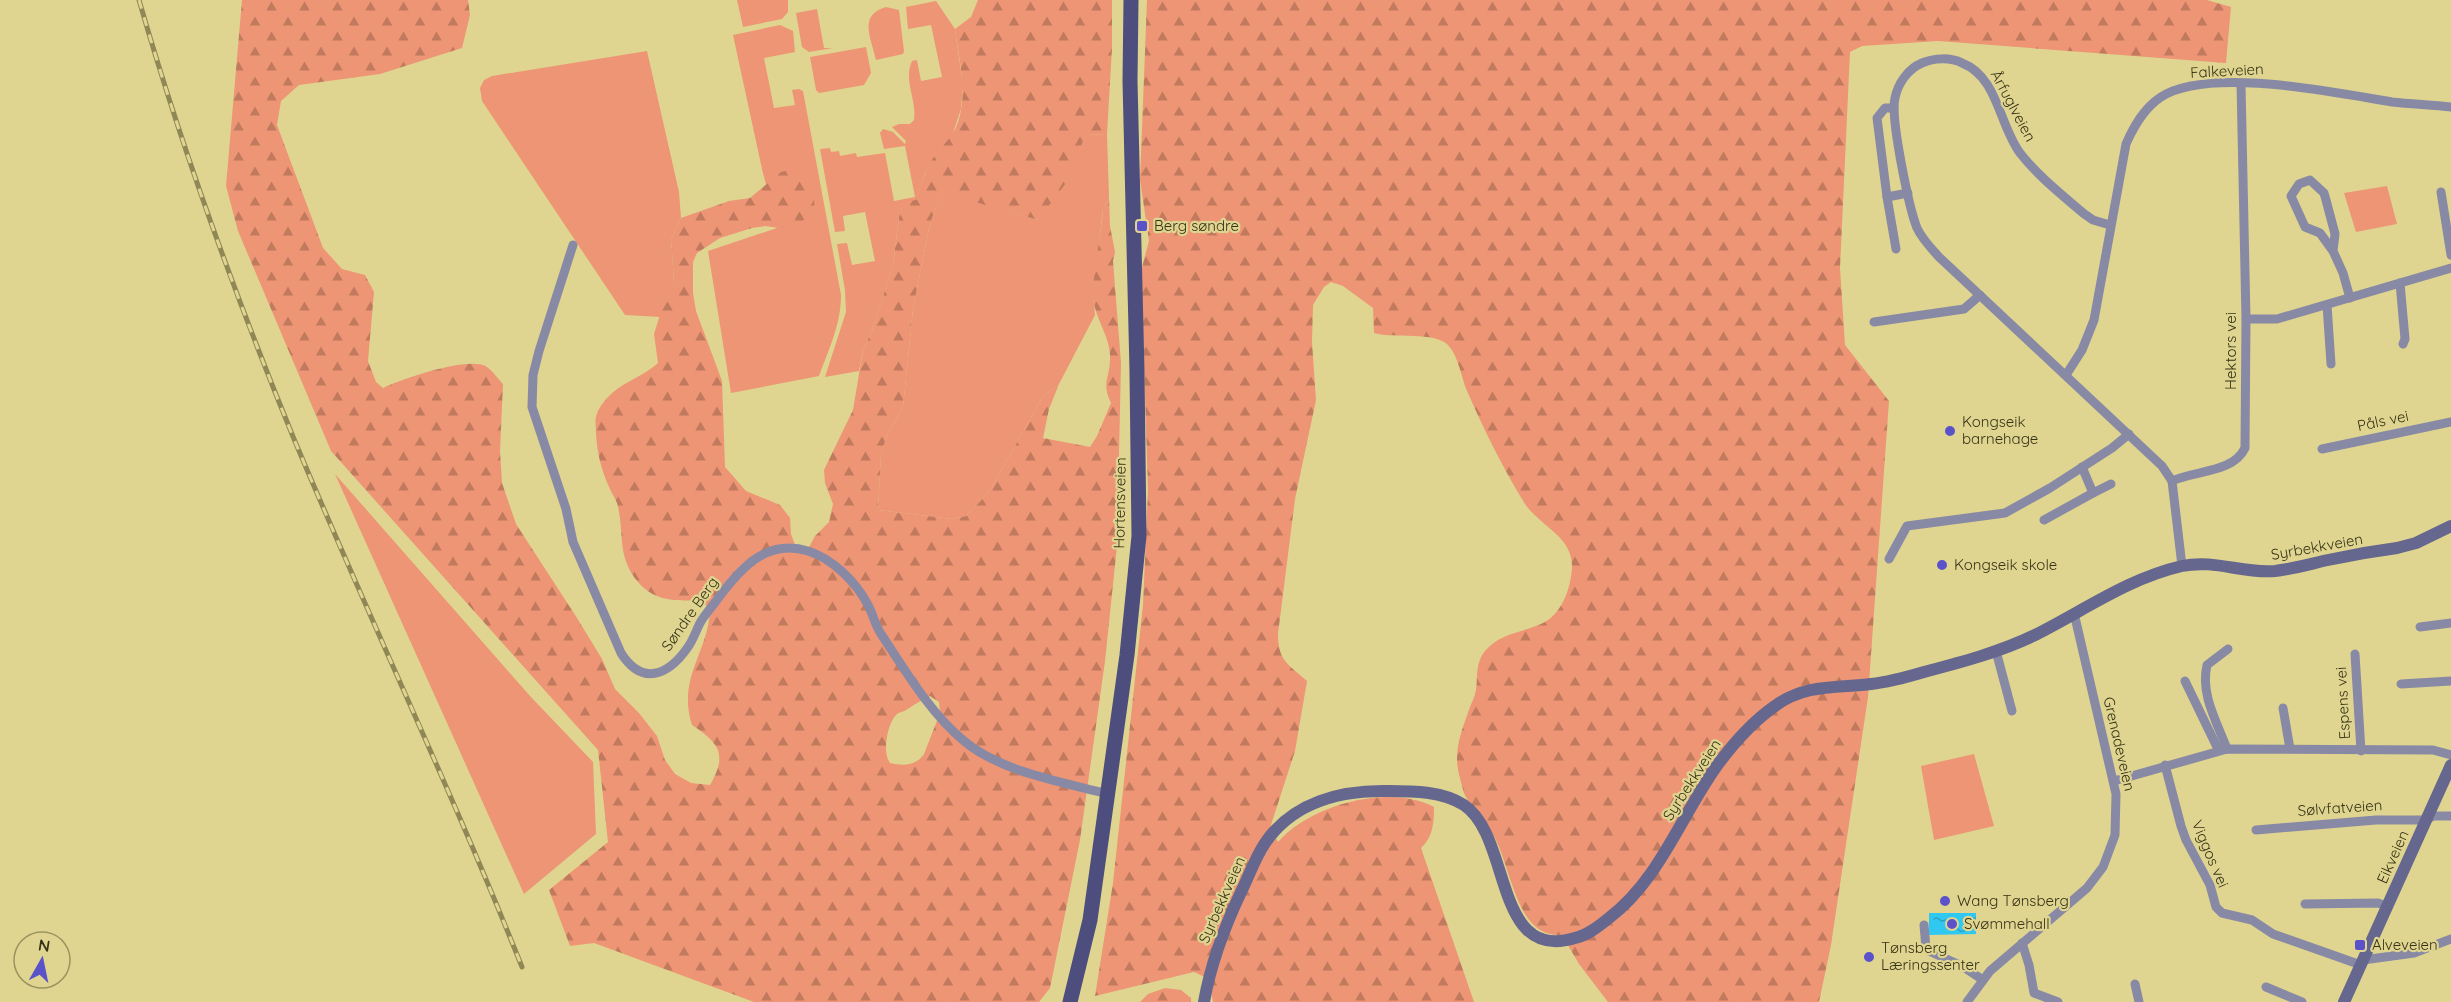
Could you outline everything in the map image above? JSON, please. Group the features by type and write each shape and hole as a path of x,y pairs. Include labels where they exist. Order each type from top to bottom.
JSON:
{"main road":[{"name":"Hortensveien","path":"1070,1002 1090,920 1133,605 1139,536 1138,383 1130,92 1131,0"},
{"name":"Syrbekkveien","path":"1204,1002 1223,929 1264,844 1293,814 1321,800 1365,791 1386,791 1432,794 1460,803 1475,815 1486,831 1510,901 1524,928 1535,937 1547,941 1573,939 1600,925 1622,908 1639,890 1659,863 1715,768 1741,737 1780,702 1808,689 1888,681 1996,651 2038,633 2140,580 2182,566 2211,563 2253,571 2281,570 2406,546 2451,526"},
{"name":"Eikveien","path":"2344,1002 2451,765"}],"street":[{"name":"Årfuglveien","path":"2110,225 2093,220 2083,213 2020,153 1983,77 1963,63 1943,59 1930,60 1916,65 1907,74 1898,87 1894,108 1912,213 1922,236 1939,257 2162,466 2172,481"},
{"name":"Falkeveien","path":"2066,375 2082,350 2094,320 2126,144 2135,124 2162,96 2190,87 2264,83 2396,102 2451,107"},
{"name":"Hektors vei","path":"2172,481 2195,472 2231,464 2245,448 2246,319 2241,84"},
{"name":"Årfuglveien","path":"1894,108 1885,108 1877,118 1896,249"},
{"path":"2333,251 2335,234 2324,193 2310,180 2299,184 2291,196 2305,227 2320,234 2333,251 2343,273 2350,298"},
{"path":"2441,192 2451,255"},
{"path":"1887,197 1908,193"},
{"name":"Søndre Berg","path":"573,245 537,359 533,375 532,406 566,509 573,542 621,653 629,666 639,673 649,674 662,672 673,665 688,647 701,621 738,572 757,557 773,551 790,548 808,551 823,557 854,584 868,604 879,631 919,688 945,723 965,742 1003,765 1108,794"},
{"path":"2246,319 2277,319 2451,268"},
{"path":"2400,283 2405,339 2403,344"},
{"path":"1874,322 1964,309 1980,295"},
{"path":"2327,305 2331,364"},
{"name":"Påls vei","path":"2322,448 2451,422"},
{"path":"1889,559 1907,526 2005,513 2082,468 2128,434"},
{"path":"2082,468 2093,493"},
{"path":"2172,481 2182,566"},
{"path":"2044,520 2111,483"},
{"name":"Grenadeveien","path":"1967,1002 1983,980 2087,888 2103,867 2108,856 2117,823 2114,781 2074,614"},
{"path":"2420,627 2451,623"},
{"path":"2224,750 2205,682 2207,665 2228,650"},
{"path":"1996,651 2012,711"},
{"name":"Espens vei","path":"2355,654 2361,751"},
{"path":"2185,681 2217,747 2224,750"},
{"path":"2401,684 2451,681"},
{"path":"2283,708 2290,749"},
{"name":"Espens vei","path":"2114,781 2224,750 2433,750 2451,755"},
{"name":"Viggos vei","path":"2165,765 2181,826 2210,885 2216,907 2222,913 2252,920 2273,934 2362,963"},
{"name":"Eikveien","path":"2426,820 2433,816 2451,816"},
{"name":"Sølvfatveien","path":"2256,830 2376,820 2426,820"},
{"name":"Eikveien","path":"2305,904 2378,903 2387,906"},
{"path":"1924,926 1926,948 1929,951 1962,966 1983,980"},
{"path":"2362,963 2414,953 2451,939"},
{"path":"2022,944 2029,965 2034,993 2058,1002"},
{"path":"2135,984 2139,1002"},
{"path":"2266,987 2302,1002"}],"green space":[{"path":"242,0 468,0 470,15 462,48 380,74 299,85 281,101 277,125 323,248 342,269 365,275 374,292 368,361 376,382 383,388 405,379 452,366 479,364 487,367 503,384 500,451 502,483 516,524 602,659 615,689 639,713 657,736 665,760 675,774 691,783 710,785 719,765 718,750 709,738 692,725 688,708 688,693 708,625 710,610 702,601 667,599 652,594 638,582 631,572 622,544 617,503 606,480 597,447 596,416 604,402 618,388 658,363 654,334 665,299 674,281 671,240 681,218 729,201 750,198 781,172 794,169 805,178 811,188 814,214 795,225 779,228 765,226 752,228 720,238 697,253 693,262 693,293 696,311 722,381 725,467 746,491 780,505 790,518 791,534 797,550 805,555 815,536 829,522 833,504 825,483 824,470 853,410 863,350 872,331 893,265 899,217 904,202 916,200 931,161 950,138 958,122 962,88 955,29 971,17 978,0 1112,0 1107,134 1088,135 1084,138 1069,179 1038,220 940,192 929,228 913,309 903,407 887,435 881,454 878,510 953,519 966,516 989,492 1042,398 1059,384 1049,409 1043,438 1090,447 1111,403 1106,385 1110,350 1096,312 1093,296 1103,209 1109,197 1110,226 1115,252 1113,261 1121,363 1117,546 1105,661 1080,840 1050,988 1039,1002 754,1002 594,943 570,946 549,890 608,842 598,750 331,451 238,231 226,186","holes":["930,696 939,702 940,713 921,758 909,764 890,763 886,745 888,731 894,718"]},
{"path":"737,0 788,0 788,12 782,19 743,27"},
{"path":"1147,0 2207,0 2231,7 2226,63 1938,41 1862,46 1850,52 1840,268 1845,345 1889,401 1868,697 1831,945 1819,1002 1608,1002 1579,964 1562,935 1550,934 1541,930 1526,916 1516,896 1495,838 1464,793 1457,761 1458,745 1476,692 1478,665 1485,651 1497,640 1541,624 1555,614 1570,584 1571,557 1562,540 1525,504 1501,463 1467,391 1455,355 1448,345 1433,338 1374,333 1373,308 1343,286 1331,282 1324,287 1313,305 1312,342 1316,400 1295,499 1278,634 1278,643 1285,661 1307,681 1295,751 1270,828 1278,842 1292,829 1330,808 1373,798 1395,797 1416,800 1434,807 1432,829 1421,848 1474,1002 1213,1002 1209,979 1194,972 1095,996 1113,883 1143,605 1148,490 1141,271 1149,241 1140,180"},
{"path":"936,1 955,29 963,85 961,109 952,136 933,158 925,173 916,201 904,203 899,217 893,265 872,331 863,350 859,371 825,377 846,312 845,290 837,244 847,243 852,265 875,261 865,212 843,216 845,231 835,232 820,149 830,148 831,152 839,151 840,156 856,153 857,157 885,153 894,201 915,197 905,146 884,149 880,133 883,129 893,132 905,144 906,141 892,127 899,124 910,124 914,120 914,105 909,83 912,61 917,60 921,81 942,77 931,25 908,29 906,7"},
{"path":"886,7 899,10 904,51 903,54 876,60 869,21 872,15"},
{"path":"817,9 824,48 833,48 809,52 802,47 796,13"},
{"path":"780,25 793,31 795,52 764,58 774,108 795,105 792,90 803,91 841,295 839,316 819,376 731,393 708,251 777,228 733,35"},
{"path":"866,47 871,73 864,85 819,93 816,90 810,57"},
{"path":"647,51 679,192 681,218 671,240 674,281 660,317 625,315 482,101 480,88 484,80 492,76"},
{"path":"1107,134 1109,197 1103,209 1093,295 1095,315 1059,384 1042,398 989,492 966,516 953,519 878,510 881,454 887,435 903,407 913,309 929,228 940,191 1038,220 1084,138 1088,135"},
{"path":"2387,186 2397,224 2356,232 2344,193"},
{"path":"335,474 530,696 593,762 596,834 524,894"},
{"path":"1974,754 1994,826 1934,840 1921,766"},
{"path":"1165,988 1181,990 1191,998 1191,1002 1140,1002 1148,994"}],"water":[{"name":"Svømmehall","path":"1929,913 1976,913 1976,934 1929,935"}],"railway":[{"path":"139,0 191,166 272,385 322,505 467,834 522,967"}],"place":[{"name":"Berg søndre","path":"1142,226"},
{"name":"Kongseik barnehage","path":"1950,431"},
{"name":"Kongseik skole","path":"1942,565"},
{"name":"Wang Tønsberg","path":"1945,901"},
{"name":"Svømmehall","path":"1952,924"},
{"name":"Alveveien","path":"2360,945"},
{"name":"Tønsberg Læringssenter","path":"1869,957"}]}
